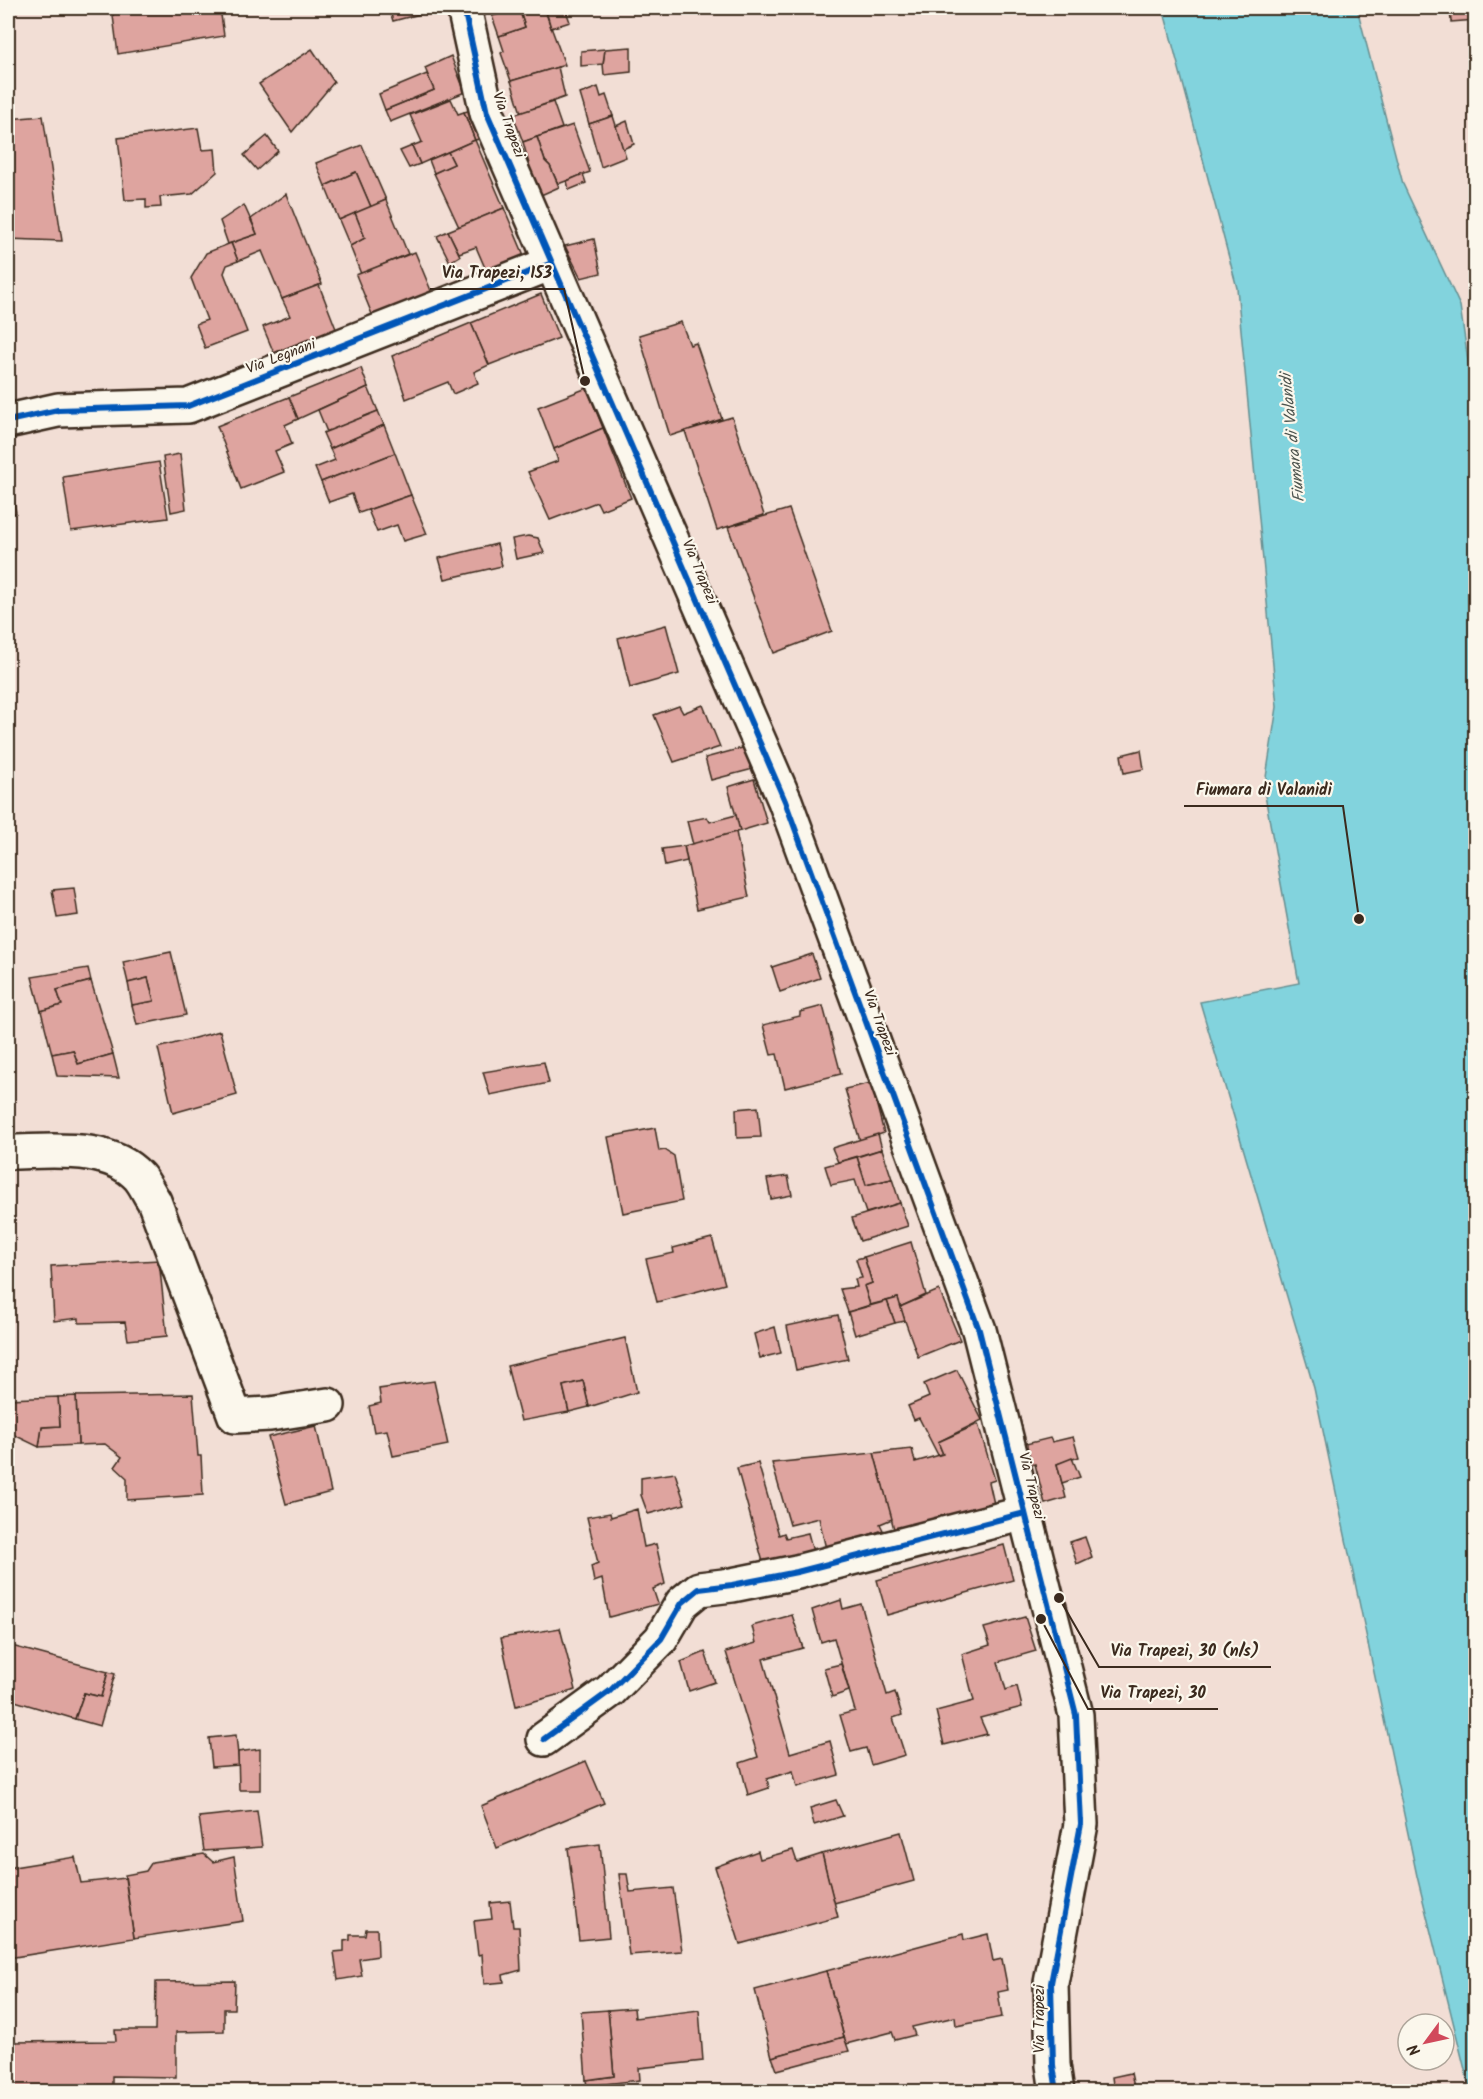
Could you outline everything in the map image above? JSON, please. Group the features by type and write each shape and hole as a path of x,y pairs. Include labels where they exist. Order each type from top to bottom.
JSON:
{"street":[{"name":"Via Trapezi","path":"464,8 487,112 785,801 979,1330 1076,1715 1081,1824 1051,1983 1053,2065 1057,2091"},
{"name":"Via Legnani","path":"8,421 58,410 188,406 552,263"},
{"path":"8,1152 91,1152 115,1159 139,1178 154,1201 235,1416 270,1414 328,1405"},
{"path":"544,1739 610,1691 661,1639 682,1603 699,1589 797,1572 1025,1513"}],"water":[{"path":"1163,8 1357,8 1403,184 1460,306 1476,416 1475,2091 1468,2082 1456,2034 1456,2012 1451,2012 1417,1876 1314,1388 1200,1002 1299,983 1264,790 1277,707 1237,288"}],"building":[{"path":"112,8 220,8 224,36 118,54"},
{"path":"389,8 443,8 393,21"},
{"path":"490,8 527,8 492,16"},
{"path":"544,8 565,65 511,81 501,53 504,51 499,36 525,27 519,9"},
{"path":"565,8 570,22 551,28 546,11"},
{"path":"1450,8 1476,8 1476,20 1451,22"},
{"path":"519,9 525,27 499,36 492,16"},
{"path":"631,47 631,72 604,75 605,49"},
{"path":"312,49 334,82 292,132 259,84"},
{"path":"605,49 603,64 581,66 581,51"},
{"path":"451,56 465,92 390,122 385,110 434,90 425,68"},
{"path":"558,67 565,97 521,113 511,81"},
{"path":"427,74 434,90 385,110 379,94"},
{"path":"598,87 601,97 606,95 613,116 589,124 580,94"},
{"path":"451,99 458,114 464,112 475,140 420,164 412,146 422,142 410,115"},
{"path":"553,102 562,128 523,142 513,115"},
{"path":"475,109 483,138 475,140 464,112"},
{"path":"43,116 62,241 8,239 8,119"},
{"path":"613,116 626,157 601,167 589,124"},
{"path":"627,121 634,144 623,149 616,126"},
{"path":"573,125 590,172 558,184 550,166 545,161 537,137"},
{"path":"198,128 202,150 215,149 217,172 192,194 160,197 161,207 146,208 146,199 125,200 118,138"},
{"path":"267,136 278,151 257,170 244,155"},
{"path":"537,137 545,161 550,166 559,187 541,195 523,142"},
{"path":"475,140 504,208 459,227 434,173 454,164 448,152"},
{"path":"362,145 386,200 371,207 356,172 325,186 316,163"},
{"path":"412,146 420,164 409,168 400,151"},
{"path":"448,152 454,164 434,173 429,160"},
{"path":"356,172 371,207 339,220 325,186"},
{"path":"583,174 586,183 569,190 567,181"},
{"path":"286,194 322,284 282,299 262,251 238,261 231,243 257,234 251,219"},
{"path":"386,200 408,254 361,274 350,246 365,238 355,213"},
{"path":"244,205 257,234 228,244 220,221"},
{"path":"504,208 529,267 492,284 476,247 459,253 448,231"},
{"path":"355,213 365,238 350,246 339,220"},
{"path":"448,231 460,256 450,262 437,236"},
{"path":"594,239 601,273 581,278 565,246"},
{"path":"231,243 238,261 227,265 224,273 247,332 205,348 196,324 207,320 191,278 206,253"},
{"path":"415,252 437,305 378,329 356,275"},
{"path":"319,285 340,339 279,365 263,327 290,316 282,299"},
{"path":"541,294 559,338 489,365 471,323"},
{"path":"681,322 690,345 696,343 722,419 670,436 639,335"},
{"path":"471,323 489,365 474,372 478,383 453,394 448,382 406,399 392,356"},
{"path":"361,368 368,387 298,419 289,397"},
{"path":"368,387 378,411 327,432 318,410"},
{"path":"587,388 603,428 554,449 538,407"},
{"path":"289,397 298,419 285,425 292,444 275,451 284,472 241,489 217,426"},
{"path":"378,411 384,425 330,449 323,433"},
{"path":"732,417 764,515 717,530 685,431"},
{"path":"384,425 395,453 321,482 315,468 335,460 330,449"},
{"path":"603,428 631,498 601,510 597,502 550,520 528,472 558,461 554,449"},
{"path":"395,453 411,495 359,513 352,494 329,502 321,482"},
{"path":"180,454 186,509 171,512 163,457"},
{"path":"159,462 168,518 71,531 63,477"},
{"path":"8,463 16,513 8,514"},
{"path":"411,495 427,534 403,541 397,525 377,532 368,510"},
{"path":"789,509 832,631 774,653 728,527"},
{"path":"528,536 538,538 544,553 516,559 512,539"},
{"path":"497,544 502,566 445,579 439,558"},
{"path":"666,625 679,674 630,688 618,638"},
{"path":"703,705 720,747 674,762 654,715 679,706 683,713"},
{"path":"746,747 753,769 711,780 705,758"},
{"path":"1141,750 1144,769 1124,773 1121,755"},
{"path":"754,779 767,823 740,831 728,787"},
{"path":"736,815 740,831 693,845 687,821 707,817 710,822"},
{"path":"736,832 749,897 697,909 684,846"},
{"path":"684,846 687,861 665,866 662,849"},
{"path":"74,888 78,915 57,918 52,890"},
{"path":"171,952 186,1015 137,1025 132,1005 154,1001 148,978 128,983 123,962"},
{"path":"812,954 820,978 780,992 772,967"},
{"path":"88,968 91,981 57,990 62,1005 41,1011 32,977"},
{"path":"148,978 154,1001 132,1005 128,983"},
{"path":"91,981 113,1054 78,1064 73,1050 52,1054 41,1011 62,1005 57,990"},
{"path":"823,1006 841,1074 785,1088 777,1054 771,1055 763,1025 800,1016 800,1012"},
{"path":"220,1031 237,1095 173,1113 158,1048"},
{"path":"73,1050 78,1064 113,1054 119,1078 57,1076 52,1054"},
{"path":"544,1062 549,1083 490,1095 483,1072"},
{"path":"871,1083 884,1133 860,1141 845,1089"},
{"path":"758,1107 761,1137 737,1138 736,1109"},
{"path":"655,1128 659,1151 665,1150 674,1156 682,1201 623,1213 608,1137"},
{"path":"878,1134 882,1149 838,1162 832,1148"},
{"path":"882,1149 892,1179 866,1185 857,1157"},
{"path":"857,1157 866,1185 892,1179 900,1203 866,1213 855,1180 831,1185 825,1166"},
{"path":"788,1176 792,1195 771,1199 767,1179"},
{"path":"900,1203 908,1226 860,1241 852,1218"},
{"path":"712,1238 725,1284 657,1302 646,1259 674,1253 673,1248"},
{"path":"911,1242 926,1295 900,1307 898,1298 870,1305 864,1286 872,1283 864,1257"},
{"path":"864,1257 872,1283 864,1286 870,1305 848,1312 840,1289 857,1287 855,1279 862,1278 856,1259"},
{"path":"159,1260 167,1336 128,1340 125,1322 79,1323 79,1318 54,1321 51,1266"},
{"path":"939,1290 960,1340 918,1357 900,1307"},
{"path":"898,1298 905,1321 895,1323 887,1301"},
{"path":"887,1301 895,1323 855,1335 848,1312"},
{"path":"838,1315 848,1359 796,1370 787,1326"},
{"path":"775,1327 781,1353 760,1358 754,1334"},
{"path":"625,1338 637,1392 589,1407 583,1381 563,1386 569,1412 521,1421 507,1366"},
{"path":"957,1370 982,1420 938,1442 943,1454 938,1455 919,1418 914,1420 908,1406 929,1397 924,1384"},
{"path":"434,1381 448,1445 393,1456 387,1430 374,1432 369,1406 381,1403 379,1389"},
{"path":"583,1381 589,1407 569,1412 563,1386"},
{"path":"193,1394 198,1456 201,1456 203,1495 127,1500 127,1478 115,1467 122,1457 105,1444 78,1445 76,1396"},
{"path":"76,1396 78,1445 39,1447 42,1427 60,1426 58,1397"},
{"path":"58,1397 60,1426 42,1427 39,1447 8,1432 8,1399"},
{"path":"978,1424 995,1480 989,1482 994,1504 894,1529 874,1453 912,1449 915,1462 943,1454 938,1442"},
{"path":"316,1426 331,1492 286,1504 268,1437"},
{"path":"1073,1437 1079,1457 1057,1464 1066,1498 1045,1504 1035,1464 1031,1465 1026,1444 1050,1438 1052,1442"},
{"path":"874,1453 892,1519 880,1524 883,1530 826,1549 819,1518 790,1525 772,1463"},
{"path":"1072,1458 1080,1477 1062,1483 1057,1464"},
{"path":"758,1463 779,1535 784,1533 786,1538 808,1533 815,1559 766,1573 737,1468"},
{"path":"675,1473 685,1504 648,1514 641,1495 641,1478"},
{"path":"637,1509 644,1547 656,1544 665,1584 653,1589 658,1604 609,1617 602,1579 594,1582 591,1566 598,1563 587,1517 610,1513 611,1517"},
{"path":"1085,1537 1092,1557 1077,1564 1070,1542"},
{"path":"1004,1545 1013,1580 887,1615 877,1580"},
{"path":"841,1600 843,1609 861,1604 887,1695 895,1692 902,1715 893,1718 905,1755 871,1765 866,1748 851,1752 840,1715 855,1711 834,1638 821,1642 812,1610"},
{"path":"792,1615 803,1648 763,1659 790,1753 830,1741 839,1775 797,1787 793,1771 767,1779 769,1788 748,1795 740,1763 758,1757 726,1652 756,1643 752,1626"},
{"path":"1025,1617 1036,1651 998,1662 1006,1690 1017,1686 1022,1707 980,1718 987,1734 944,1745 936,1711 974,1701 962,1654 990,1645 984,1628"},
{"path":"560,1628 576,1690 516,1706 501,1638"},
{"path":"8,1645 108,1672 101,1697 84,1693 75,1719 8,1699"},
{"path":"705,1652 715,1682 689,1691 681,1662"},
{"path":"841,1664 849,1691 832,1697 824,1668"},
{"path":"108,1672 115,1674 100,1726 75,1719 84,1693 101,1697"},
{"path":"236,1735 239,1765 212,1767 209,1738"},
{"path":"260,1749 260,1790 239,1790 238,1752"},
{"path":"586,1761 604,1803 497,1848 481,1806"},
{"path":"836,1800 843,1816 814,1825 810,1808"},
{"path":"257,1811 262,1847 204,1851 199,1817"},
{"path":"901,1832 914,1881 834,1903 822,1854"},
{"path":"600,1844 609,1937 579,1940 568,1848"},
{"path":"793,1850 797,1862 822,1854 838,1917 740,1944 715,1867 758,1851 760,1859"},
{"path":"204,1854 213,1862 234,1857 243,1921 134,1938 125,1875 146,1871 152,1862"},
{"path":"75,1857 81,1883 125,1878 134,1938 8,1958 8,1868"},
{"path":"619,1874 627,1874 630,1892 673,1888 682,1951 629,1955"},
{"path":"510,1901 513,1927 519,1927 521,1970 503,1975 504,1982 484,1984 482,1954 478,1955 474,1921 492,1919 490,1903"},
{"path":"366,1929 377,1929 378,1956 359,1959 362,1976 338,1980 334,1952 344,1951 344,1941 350,1940 350,1935 365,1935"},
{"path":"963,1934 964,1940 988,1934 993,1961 1002,1959 1008,1990 998,1992 1002,2017 956,2026 955,2017 912,2027 915,2035 895,2040 892,2032 846,2044 826,1971"},
{"path":"826,1971 844,2037 772,2057 755,1990"},
{"path":"235,1981 234,2009 224,2009 224,2031 176,2032 176,2077 112,2076 112,2092 8,2091 8,2042 116,2041 115,2030 155,2030 156,1982"},
{"path":"634,2008 635,2018 699,2010 703,2061 639,2068 640,2080 587,2086 586,2080 614,2076 608,2010"},
{"path":"608,2010 614,2076 586,2080 581,2012"},
{"path":"844,2037 849,2051 777,2070 772,2057"},
{"path":"1131,2073 1135,2092 1114,2092 1112,2077"}],"cycle path":[{"path":"464,8 487,113 785,801 979,1330 1076,1715 1081,1824 1051,1983 1053,2065 1057,2092"},
{"path":"8,421 58,410 188,406 552,263"},
{"path":"544,1739 610,1691 661,1639 682,1603 699,1589 797,1572 1025,1513"}],"place":[{"name":"Via Trapezi, 153","path":"585,381"},
{"name":"Fiumara di Valanidi","path":"1359,919"},
{"name":"Via Trapezi, 30 (n/s)","path":"1059,1598"},
{"name":"Via Trapezi, 30","path":"1041,1619"}]}
